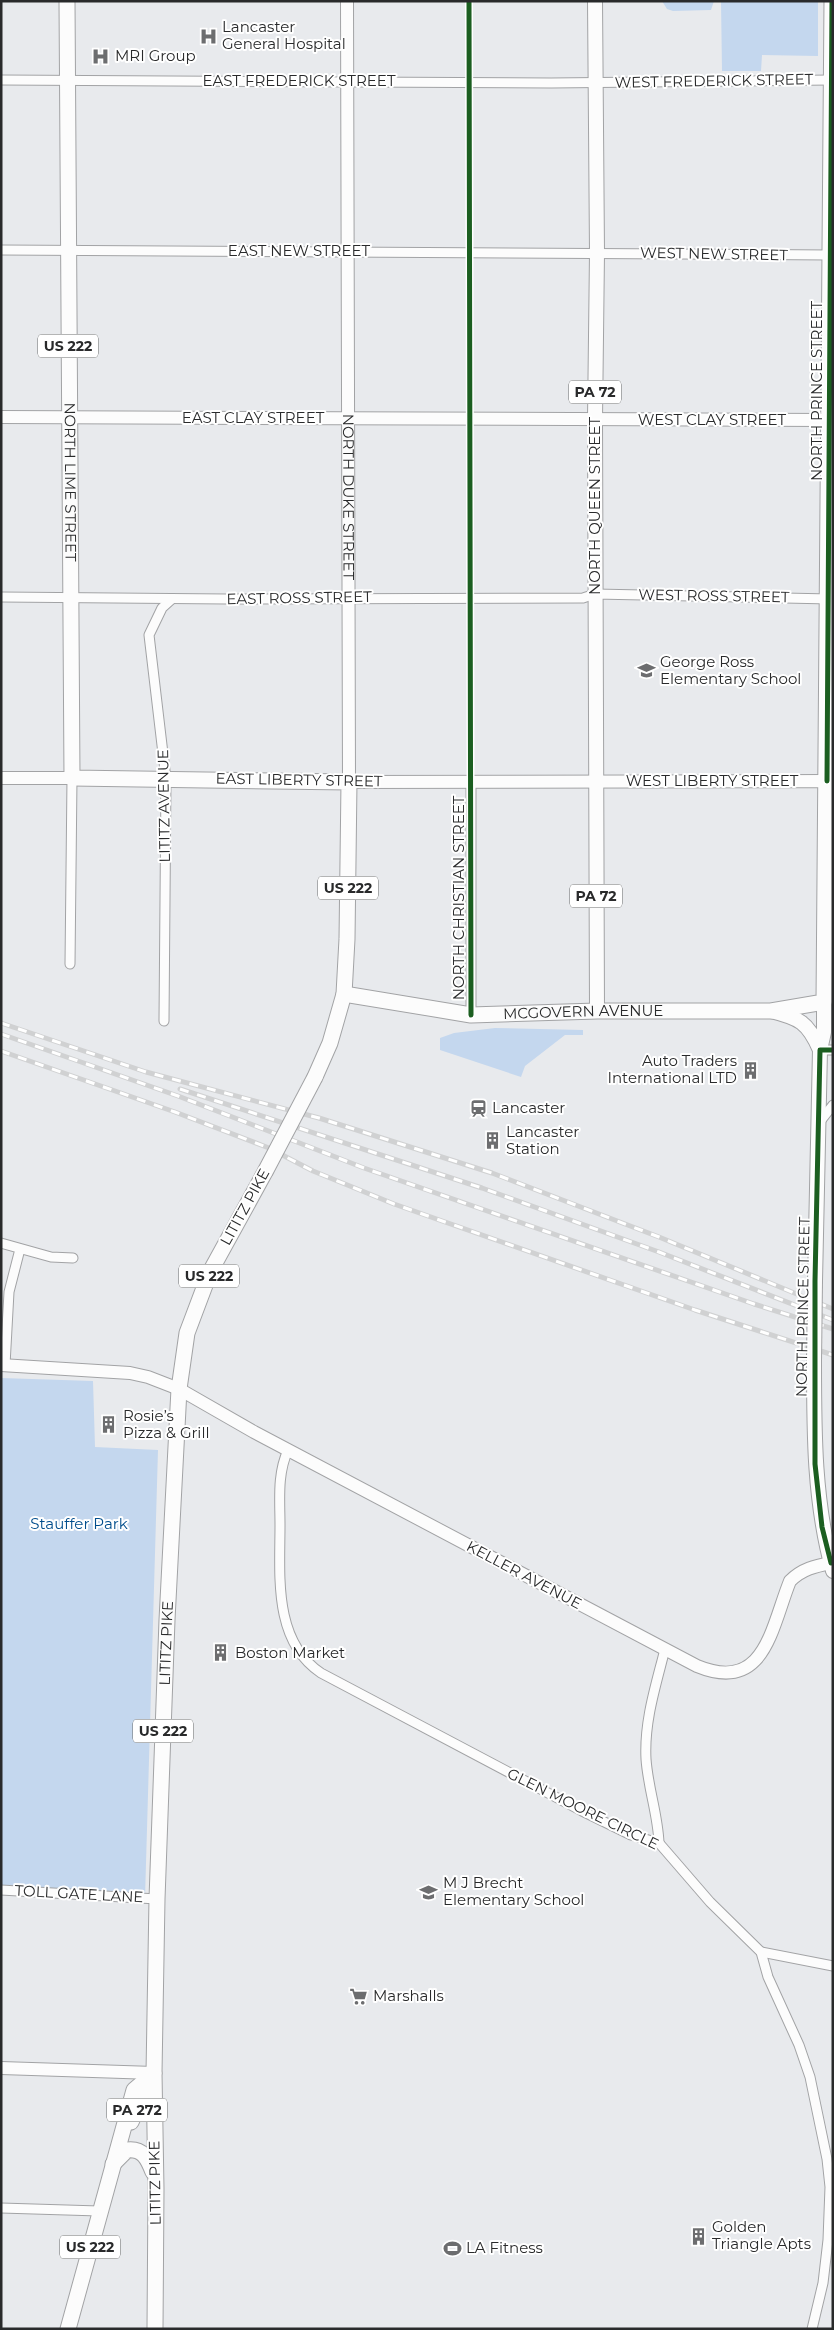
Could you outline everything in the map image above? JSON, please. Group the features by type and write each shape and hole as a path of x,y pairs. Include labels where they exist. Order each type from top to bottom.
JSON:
{"highway":[{"name":"NORTH LIME STREET","path":"67,1 69,597 72,778"},
{"name":"NORTH PRINCE STREET","path":"824,1002 829,926 831,781 830,255 832,1"},
{"name":"EAST LIBERTY STREET","path":"72,778 349,782"},
{"name":"NORTH DUKE STREET","path":"344,994 347,940 349,782"},
{"name":"MCGOVERN AVENUE","path":"344,994 471,1015 597,1011 770,1011 824,1002"},
{"name":"LITITZ PIKE","path":"155,2329 156,2189 154,2175 154,2073 157,1899 167,1620 179,1389 187,1333 210,1272 315,1077 330,1043 344,994"},
{"name":"US 222","path":"68,2329 99,2211 134,2090 154,2073"},
{"path":"112,2165 127,2150 138,2150 149,2161 154,2175"}],"main road":[{"name":"NORTH DUKE STREET","path":"347,1 349,782"},
{"name":"NORTH QUEEN STREET","path":"595,1 598,253 595,420 597,1011"},
{"name":"EAST CLAY STREET","path":"1,416 595,420"},
{"name":"WEST CLAY STREET","path":"595,420 831,420"},
{"name":"EAST LIBERTY STREET","path":"1,778 72,778"},
{"name":"WEST LIBERTY STREET","path":"596,782 831,781"},
{"name":"EAST LIBERTY STREET","path":"349,782 596,782"},
{"name":"NORTH PRINCE STREET","path":"824,1002 826,1050 818,1124 814,1361 815,1464 822,1527 832,1566"},
{"path":"770,1011 797,1018 806,1025 826,1050"},
{"name":"KELLER AVENUE","path":"3,1365 130,1373 148,1377 179,1389 288,1450 709,1671 728,1674 745,1670 753,1664 764,1648 790,1581 798,1573 808,1568 832,1566"},
{"path":"1,2068 154,2073"}],"street":[{"name":"EAST FREDERICK STREET","path":"1,80 596,82"},
{"name":"WEST FREDERICK STREET","path":"596,82 831,80"},
{"name":"EAST NEW STREET","path":"1,250 598,253"},
{"name":"WEST NEW STREET","path":"598,253 830,255"},
{"name":"EAST ROSS STREET","path":"1,597 172,599 583,598 596,594"},
{"name":"WEST ROSS STREET","path":"596,594 830,599"},
{"name":"LITITZ AVENUE","path":"164,1021 166,779 150,635 162,608 172,599"},
{"name":"NORTH LIME STREET","path":"70,964 72,778"},
{"name":"NORTH CHRISTIAN STREET","path":"471,781 471,1015"},
{"path":"818,1124 833,1105"},
{"path":"1,1243 51,1257 73,1258"},
{"path":"3,1365 9,1292 20,1249"},
{"name":"GLEN MOORE CIRCLE","path":"288,1450 280,1473 280,1591 288,1629 306,1661 321,1673 582,1811 631,1835 658,1843 710,1902 761,1952 768,1977 795,2036 810,2077 827,2159 830,2187 828,2240 823,2282 812,2329"},
{"path":"658,1843 658,1826 646,1752 650,1705 665,1649"},
{"name":"TOLL GATE LANE","path":"1,1890 157,1899"},
{"path":"761,1952 833,1966"},
{"path":"1,2208 99,2211"}],"green space":[{"path":"662,1 714,1 711,10 673,11 667,9"},
{"path":"721,1 818,1 818,56 762,55 761,71 722,71"},
{"path":"495,1028 583,1030 583,1035 565,1035 525,1066 521,1077 440,1050 440,1038 454,1033"},
{"name":"Stauffer Park","path":"1,1378 93,1381 95,1447 158,1450 145,1898 1,1890"}],"railway":[{"path":"1,1023 146,1072 319,1118 492,1173 659,1237 833,1309"},
{"path":"1,1034 178,1096 364,1168 754,1304 833,1329"},
{"path":"1,1051 175,1112 269,1148 313,1171 394,1204 695,1310 833,1355"},
{"path":"180,1089 482,1188 659,1252 833,1320"}],"cycle path":[{"path":"469,1 471,1015"},
{"path":"827,781 832,1"},
{"path":"831,1563 822,1527 815,1464 815,1281 820,1050 833,1050"}],"place":[{"name":"Lancaster General Hospital","path":"208,36"},
{"name":"MRI Group","path":"101,56"},
{"name":"George Ross Elementary School","path":"646,671"},
{"name":"Auto Traders International LTD","path":"751,1070"},
{"name":"Lancaster","path":"478,1108"},
{"name":"Lancaster Station","path":"492,1141"},
{"name":"Rosie’s Pizza & Grill","path":"109,1425"},
{"name":"Boston Market","path":"221,1653"},
{"name":"M J Brecht Elementary School","path":"429,1892"},
{"name":"Marshalls","path":"359,1996"},
{"name":"Golden Triangle Apts","path":"698,2236"},
{"name":"LA Fitness","path":"452,2248"}]}
